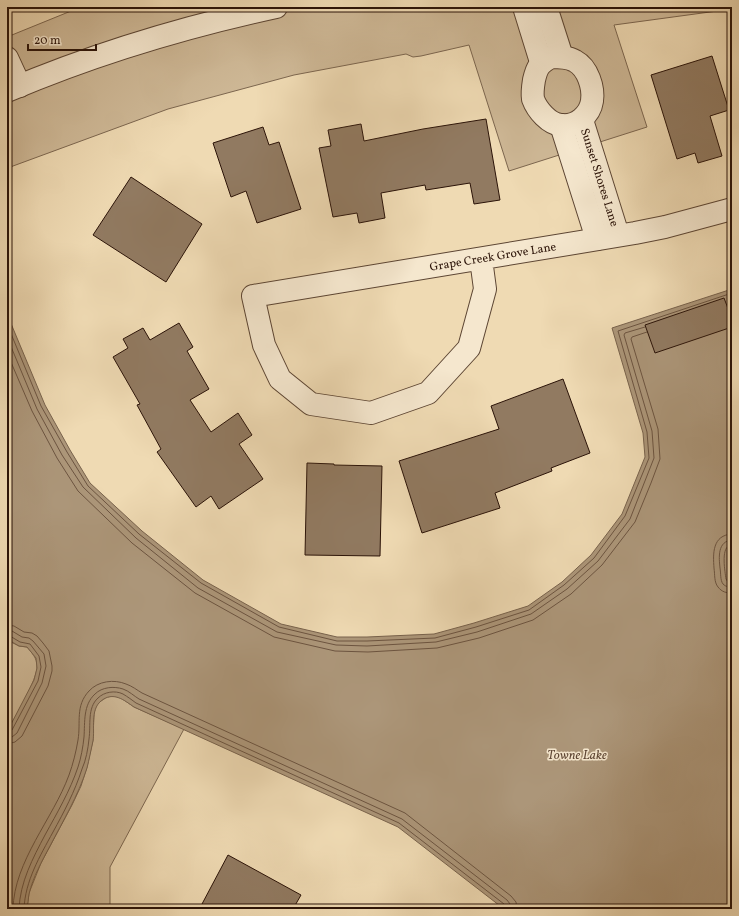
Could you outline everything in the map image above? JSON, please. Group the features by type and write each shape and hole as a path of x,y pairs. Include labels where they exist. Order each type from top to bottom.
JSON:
{"street":[{"path":"7,58 13,88 76,64 152,39 228,18 276,7"},
{"path":"524,7 552,60"},
{"path":"546,7 552,60"},
{"path":"552,60 576,61 585,70 593,95 591,107 582,120 573,124 561,125 549,120 540,112 533,98 533,86 536,72 552,60"},
{"name":"Sunset Shores Lane","path":"582,120 618,235"},
{"name":"Sunset Shores Lane","path":"561,125 596,239"},
{"name":"Grape Creek Grove Lane","path":"481,259 485,289 469,348 428,393 371,413 311,404 280,379 264,345 253,296 665,227 732,209"}],"shaded area":[{"path":"82,7 732,7 732,9 614,25 647,127 509,171 469,45 421,56 413,57 406,54 294,75 168,109 7,169 7,37"},
{"path":"11,642 19,646 27,647 35,658 37,666 34,680 30,689 7,732 7,649"},
{"path":"114,696 121,698 134,707 184,729 110,867 110,908 27,909 29,893 41,863 81,786 93,740 94,713 96,706 107,697"}],"water":[{"name":"Towne Lake","path":"732,289 732,544 728,555 732,603 732,909 504,909 398,827 134,707 122,699 110,697 101,701 95,709 93,741 87,768 75,798 35,875 29,894 27,909 7,909 7,732 34,680 37,668 36,658 27,647 19,646 7,639 7,314 45,405 90,483 142,531 203,580 281,624 337,637 367,637 434,634 528,606 562,582 591,555 622,514 645,457 643,433 612,328"}],"building":[{"path":"712,56 729,110 710,116 722,156 698,163 695,153 677,159 651,75"},
{"path":"486,119 500,200 474,204 470,183 426,190 425,185 381,193 385,218 359,223 357,213 333,217 319,148 331,146 328,130 361,124 364,141 423,129"},
{"path":"263,127 269,145 279,142 301,209 257,223 246,191 231,197 213,143"},
{"path":"131,177 202,224 166,282 93,235"},
{"path":"724,298 732,319 732,327 655,353 645,325"},
{"path":"179,323 193,347 187,351 209,389 190,400 211,432 238,413 252,435 239,444 263,479 219,509 211,496 196,507 157,452 161,449 137,405 140,404 113,357 128,348 123,339 143,328 150,340"},
{"path":"563,379 590,453 551,468 552,471 495,493 500,508 422,533 399,461 499,429 491,406"},
{"path":"307,463 382,466 380,556 305,555"},
{"path":"228,855 301,895 293,909 211,909 202,904"}]}
